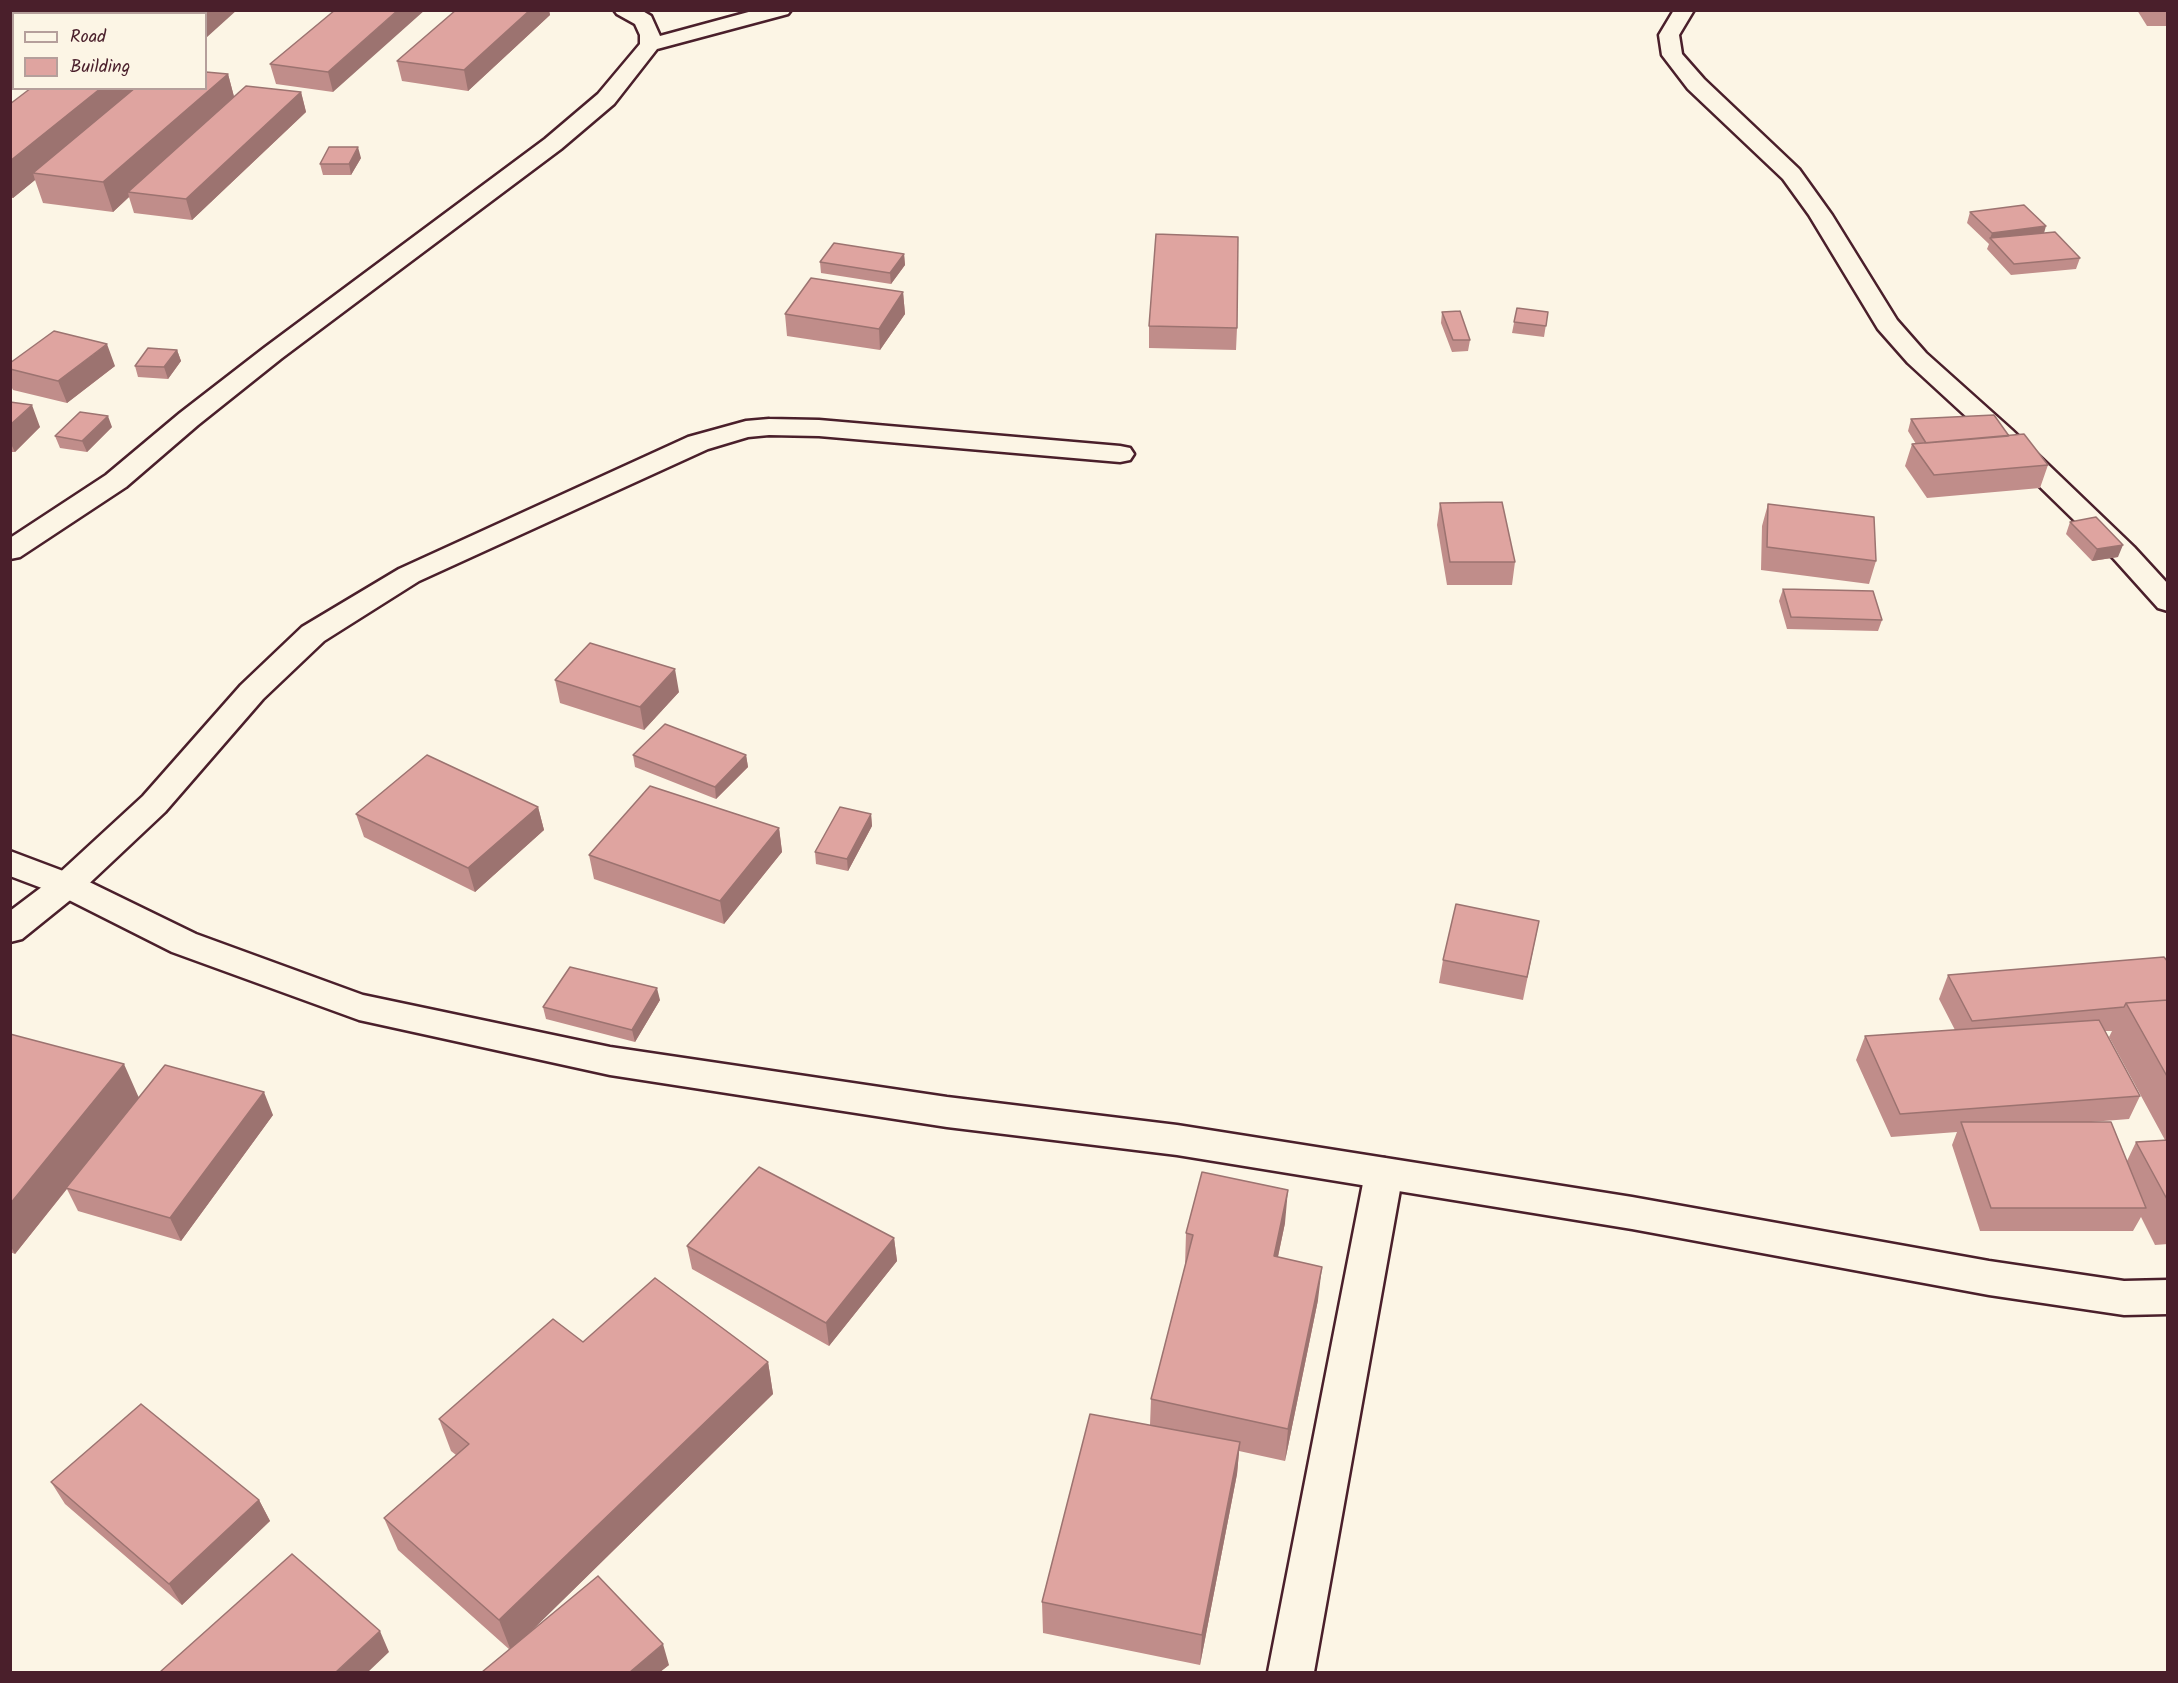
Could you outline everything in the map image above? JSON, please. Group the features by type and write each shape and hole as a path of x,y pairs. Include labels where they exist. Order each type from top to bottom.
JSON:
{"street":[{"path":"624,10 644,20 650,34 650,45"},
{"path":"10,551 116,481 189,419 273,353 553,144 606,99 650,45 781,10"},
{"path":"1684,10 1669,35 1672,55 1696,84 1791,174 1820,215 1887,324 1917,358 2003,436 2124,553 2168,602"},
{"path":"10,930 67,885 154,804 252,692 313,634 409,575 698,443 746,429 819,428 1120,454"},
{"path":"10,863 67,885 184,943 370,1009 610,1061 947,1112 1177,1140 1632,1213 1989,1278 2124,1298 2168,1297"},
{"path":"1291,1672 1383,1173"}],"building":[{"path":"153,10 209,10 207,13 152,12"},
{"path":"335,10 398,10 328,72 270,64"},
{"path":"456,10 530,10 464,70 397,61"},
{"path":"207,72 228,74 103,182 33,173 133,90 207,90"},
{"path":"246,86 301,92 186,199 128,192"},
{"path":"28,90 99,90 10,161 10,104"},
{"path":"329,147 358,147 349,164 320,164"},
{"path":"2024,205 2046,226 1992,233 1970,212"},
{"path":"2055,232 2080,258 2014,264 1990,238"},
{"path":"1156,234 1238,237 1237,328 1149,326"},
{"path":"834,243 904,254 890,273 820,262"},
{"path":"811,278 903,292 879,329 785,314"},
{"path":"1517,308 1548,312 1546,326 1514,322"},
{"path":"1460,311 1470,340 1453,340 1442,312"},
{"path":"54,331 107,344 58,381 10,369 10,363"},
{"path":"148,348 177,350 164,367 135,366"},
{"path":"10,402 32,405 10,425"},
{"path":"80,412 108,416 82,441 55,436"},
{"path":"1994,415 2009,436 1926,443 1911,419"},
{"path":"2024,434 2048,465 1934,475 1912,444"},
{"path":"1502,502 1515,562 1450,562 1440,503"},
{"path":"1768,504 1874,517 1876,561 1767,547"},
{"path":"2096,517 2123,545 2097,549 2070,522"},
{"path":"1783,589 1873,591 1882,620 1791,617"},
{"path":"590,643 675,669 640,707 555,680"},
{"path":"665,724 746,755 715,787 633,755"},
{"path":"427,755 538,807 468,868 356,814"},
{"path":"650,786 779,828 720,901 589,855"},
{"path":"840,807 871,814 847,859 815,852"},
{"path":"1456,904 1539,921 1527,977 1443,960"},
{"path":"2164,957 2168,962 2168,1000 2126,1003 2124,1007 1972,1021 1948,975"},
{"path":"570,967 657,988 632,1030 543,1007"},
{"path":"2168,1000 2168,1078 2126,1003"},
{"path":"2099,1020 2140,1096 1900,1114 1865,1036"},
{"path":"10,1034 124,1064 10,1204"},
{"path":"165,1065 264,1092 170,1218 66,1188"},
{"path":"1961,1122 2111,1122 2146,1208 1991,1208"},
{"path":"2168,1140 2168,1201 2136,1142"},
{"path":"759,1167 894,1238 826,1323 687,1246"},
{"path":"1202,1172 1288,1190 1274,1256 1322,1267 1288,1429 1151,1399 1193,1235 1186,1233"},
{"path":"655,1278 768,1362 499,1620 384,1518 469,1444 439,1419 553,1319 583,1342"},
{"path":"141,1404 259,1500 169,1584 51,1482"},
{"path":"1090,1414 1240,1442 1202,1635 1042,1602"},
{"path":"292,1554 380,1631 336,1672 160,1672"},
{"path":"598,1576 663,1644 630,1672 482,1672"}]}
